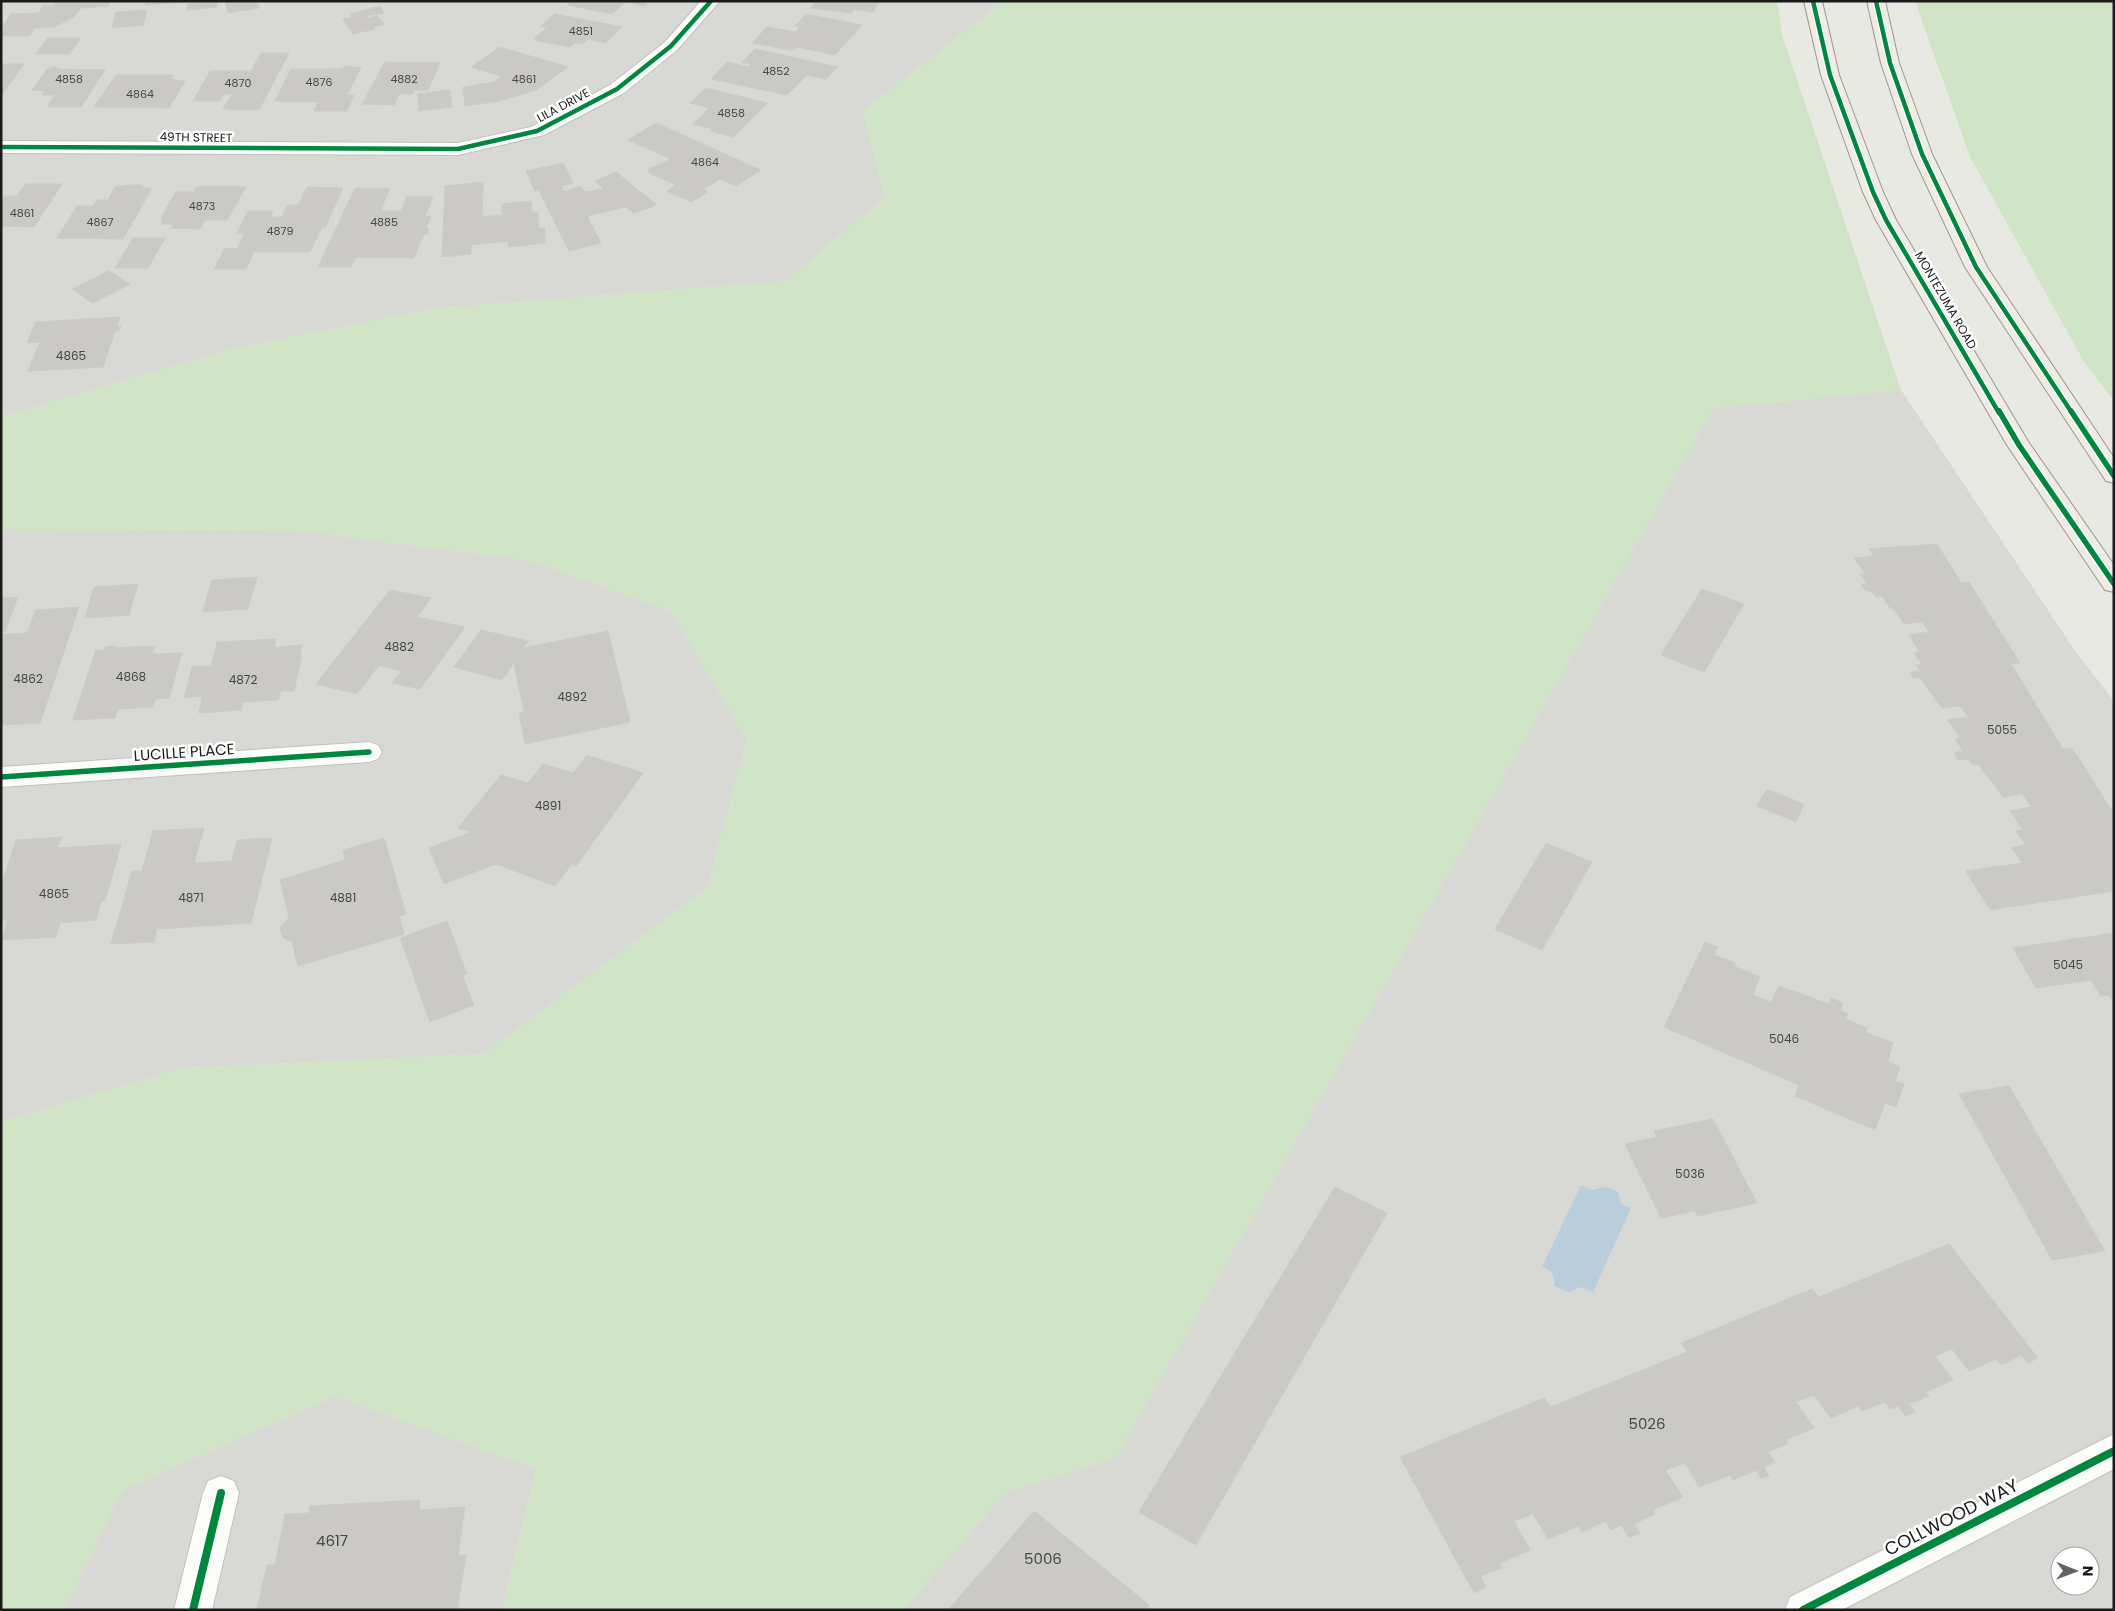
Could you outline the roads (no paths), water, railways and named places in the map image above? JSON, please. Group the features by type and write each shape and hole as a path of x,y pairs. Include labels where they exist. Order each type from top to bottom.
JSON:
{"main road":[{"name":"MONTEZUMA ROAD","path":"1814,1 1830,75 1872,192 1886,220 2019,445 2114,584"},
{"path":"1876,1 1890,63 1922,154 1976,267 2114,476"}],"street":[{"name":"LILA DRIVE","path":"390,150 458,149 537,131 617,89 671,46 711,1"},
{"name":"49TH STREET","path":"1,147 390,150"},
{"name":"LUCILLE PLACE","path":"1,777 369,752"},
{"name":"COLLWOOD WAY","path":"1803,1610 2114,1451"},
{"path":"193,1610 221,1493"}],"water":[{"path":"1581,1185 1592,1190 1606,1187 1618,1192 1621,1204 1631,1208 1593,1292 1582,1287 1568,1292 1555,1286 1552,1272 1542,1267"}]}
